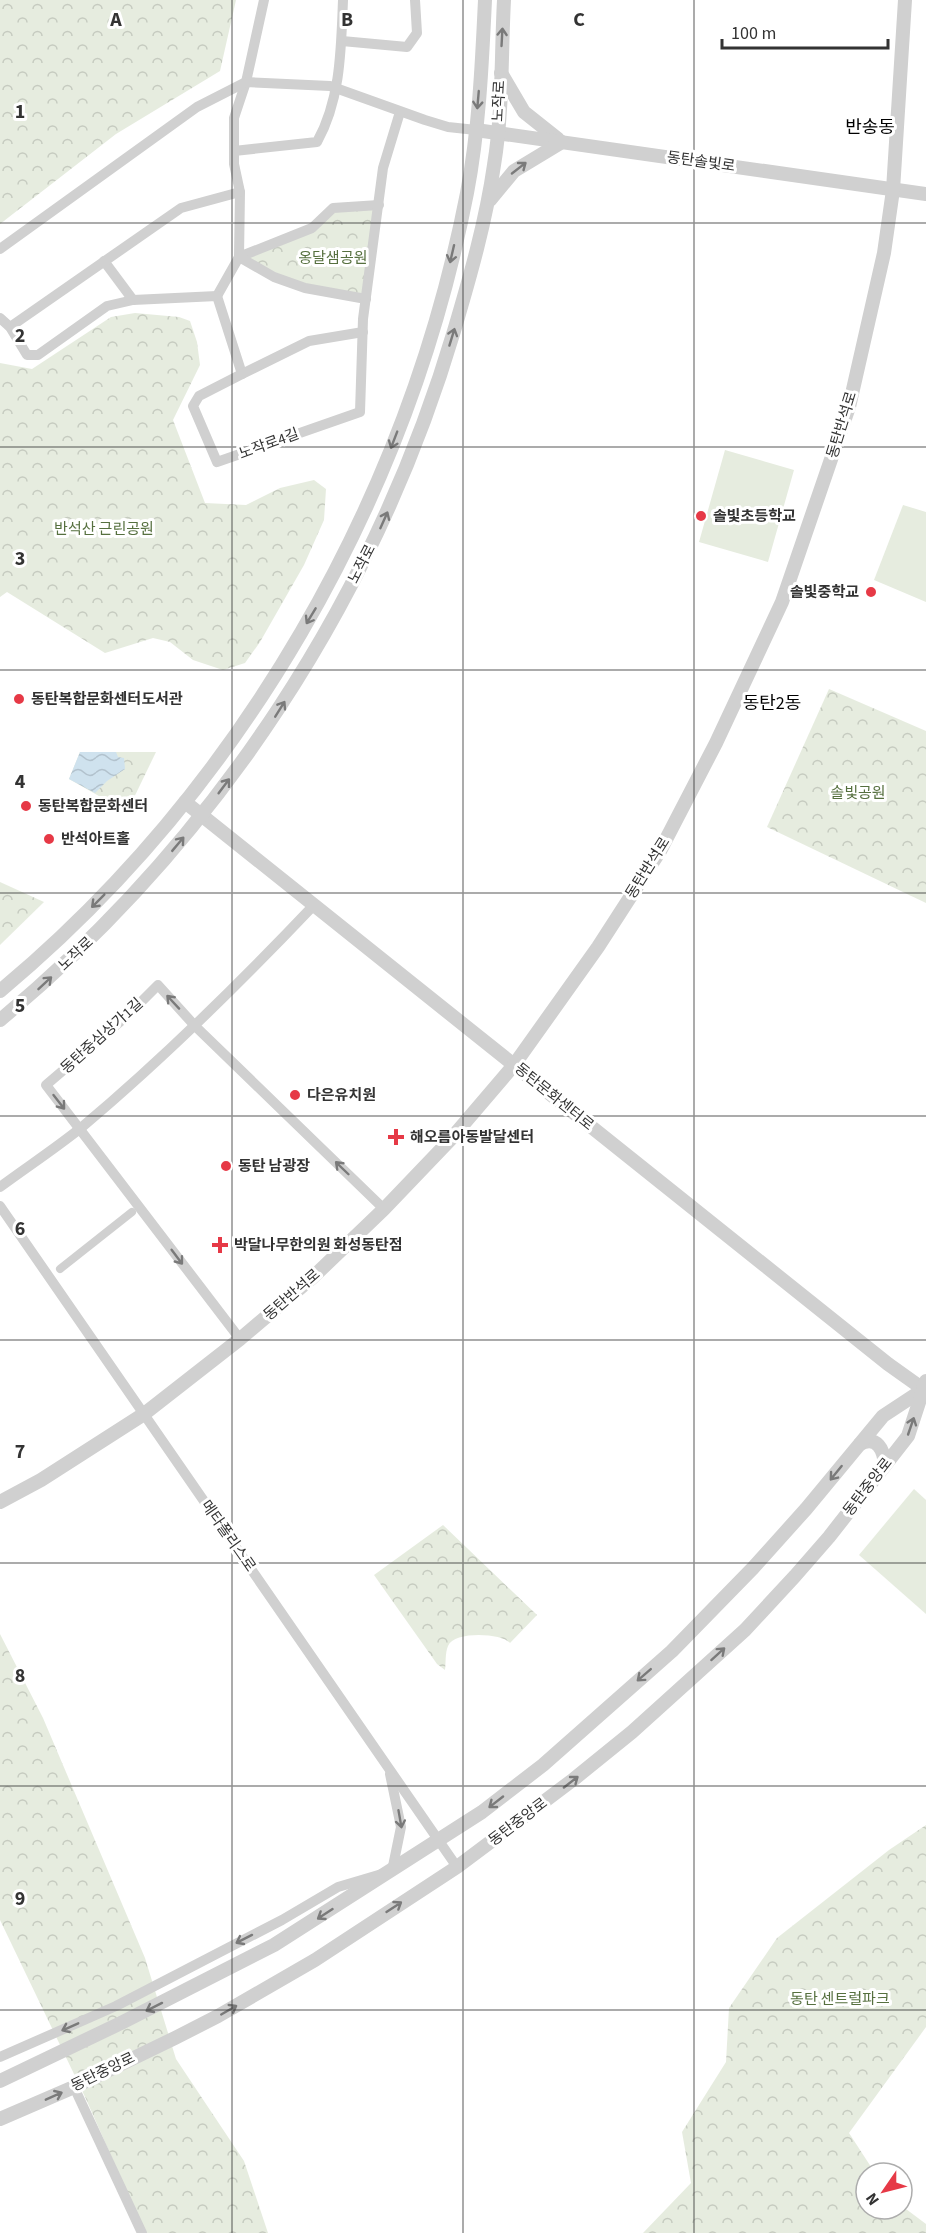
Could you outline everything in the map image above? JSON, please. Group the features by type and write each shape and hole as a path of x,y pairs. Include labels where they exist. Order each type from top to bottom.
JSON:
{"street":[{"path":"242,374 217,296 239,257 240,192 234,164 234,118 246,82 264,0"},
{"path":"234,151 317,142 327,125 337,89 343,0"},
{"path":"342,41 407,46 417,33 415,0"},
{"name":"노작로","path":"0,991 62,936 138,858 230,744 314,611 353,536 404,415 424,355 466,197 476,130 485,0"},
{"name":"노작로","path":"0,1020 39,988 94,936 154,873 202,816 271,722 320,643 359,572 397,491 421,431 442,372 465,293 495,163 504,0"},
{"name":"동탄반석로","path":"0,1502 41,1480 144,1414 240,1339 312,1278 384,1209 450,1140 514,1065 592,956 660,851 716,743 782,602 849,408 884,253 893,190 905,0"},
{"path":"481,70 484,79 490,83 497,81 500,73"},
{"path":"466,197 478,192 486,205 514,171 562,142 524,112 500,73"},
{"path":"0,249 197,107 246,82 330,86 448,127 476,130"},
{"name":"노작로4길","path":"363,332 309,341 200,396 193,406 217,462 360,412 366,299 383,168 400,112"},
{"name":"동탄솔빛로","path":"476,130 926,194"},
{"path":"10,327 181,208 240,192"},
{"path":"239,257 312,228 333,208 379,205"},
{"path":"239,257 274,276 305,288 366,299"},
{"path":"104,261 133,300"},
{"path":"0,318 10,327 27,356 38,355 107,306 133,300 217,296"},
{"path":"230,744 234,756 247,757"},
{"name":"동탄문화센터로","path":"185,802 925,1389"},
{"path":"138,858 149,860 154,873"},
{"path":"0,1187 80,1128 195,1026 314,905"},
{"name":"동탄중심상가1길","path":"240,1339 46,1085 128,1015 158,985 195,1026 384,1209"},
{"name":"메타폴리스로","path":"0,1206 457,1867"},
{"path":"60,1269 132,1212"},
{"name":"동탄중앙로","path":"0,2081 121,2024 274,1945 482,1812 543,1765 672,1651 753,1568 883,1416 925,1389"},
{"name":"동탄중앙로","path":"0,2119 183,2034 267,1988 315,1960 457,1867 513,1826 632,1732 745,1630 829,1537 908,1436 925,1389"},
{"path":"860,1443 867,1440 874,1441 880,1446 885,1465"},
{"path":"388,1768 401,1827 392,1871"},
{"name":"동탄중앙로","path":"0,2057 116,2006 282,1920 338,1887 392,1871"},
{"path":"74,2086 142,2233"}],"green space":[{"path":"0,0 236,0 220,71 116,134 0,224"},
{"name":"옹달샘공원","path":"375,208 363,297 306,287 243,257 312,230 332,211"},
{"name":"반석산 근린공원","path":"135,313 179,317 190,321 197,342 200,365 173,420 205,503 246,505 280,488 314,480 326,489 324,520 304,565 260,642 245,663 223,670 193,660 170,642 153,638 105,653 7,592 0,597 0,363 32,369 111,317"},
{"path":"725,450 794,470 768,562 699,542"},
{"path":"903,505 926,512 926,602 874,580"},
{"name":"솔빛공원","path":"829,689 926,731 926,903 767,827"},
{"path":"80,752 156,752 127,812 69,779"},
{"path":"0,882 44,902 0,945"},
{"path":"914,1489 926,1500 926,1614 859,1555"},
{"path":"443,1525 537,1615 510,1643 497,1637 478,1635 452,1641 447,1649 445,1670 437,1664 374,1575"},
{"path":"0,1634 43,1718 145,1958 176,2059 244,2161 268,2233 145,2233 86,2099 0,1920"},
{"name":"동탄 센트럴파크","path":"926,1825 926,2027 849,2133 867,2161 854,2161 854,2221 914,2221 914,2215 926,2224 926,2233 643,2233 691,2183 682,2132 726,2062 729,2008 777,1938 889,1850"}],"water":[{"path":"80,752 116,752 118,757 124,758 125,769 107,781 95,793 69,779"}],"place":[{"name":"솔빛초등학교","path":"701,516"},
{"name":"솔빛중학교","path":"871,592"},
{"name":"동탄복합문화센터도서관","path":"19,699"},
{"name":"동탄복합문화센터","path":"26,806"},
{"name":"반석아트홀","path":"49,839"},
{"name":"다은유치원","path":"295,1095"},
{"name":"해오름아동발달센터","path":"396,1137"},
{"name":"동탄 남광장","path":"226,1166"},
{"name":"박달나무한의원 화성동탄점","path":"220,1245"}],"district":[{"name":"반송동","path":"870,127"},
{"name":"동탄2동","path":"772,703"}]}
